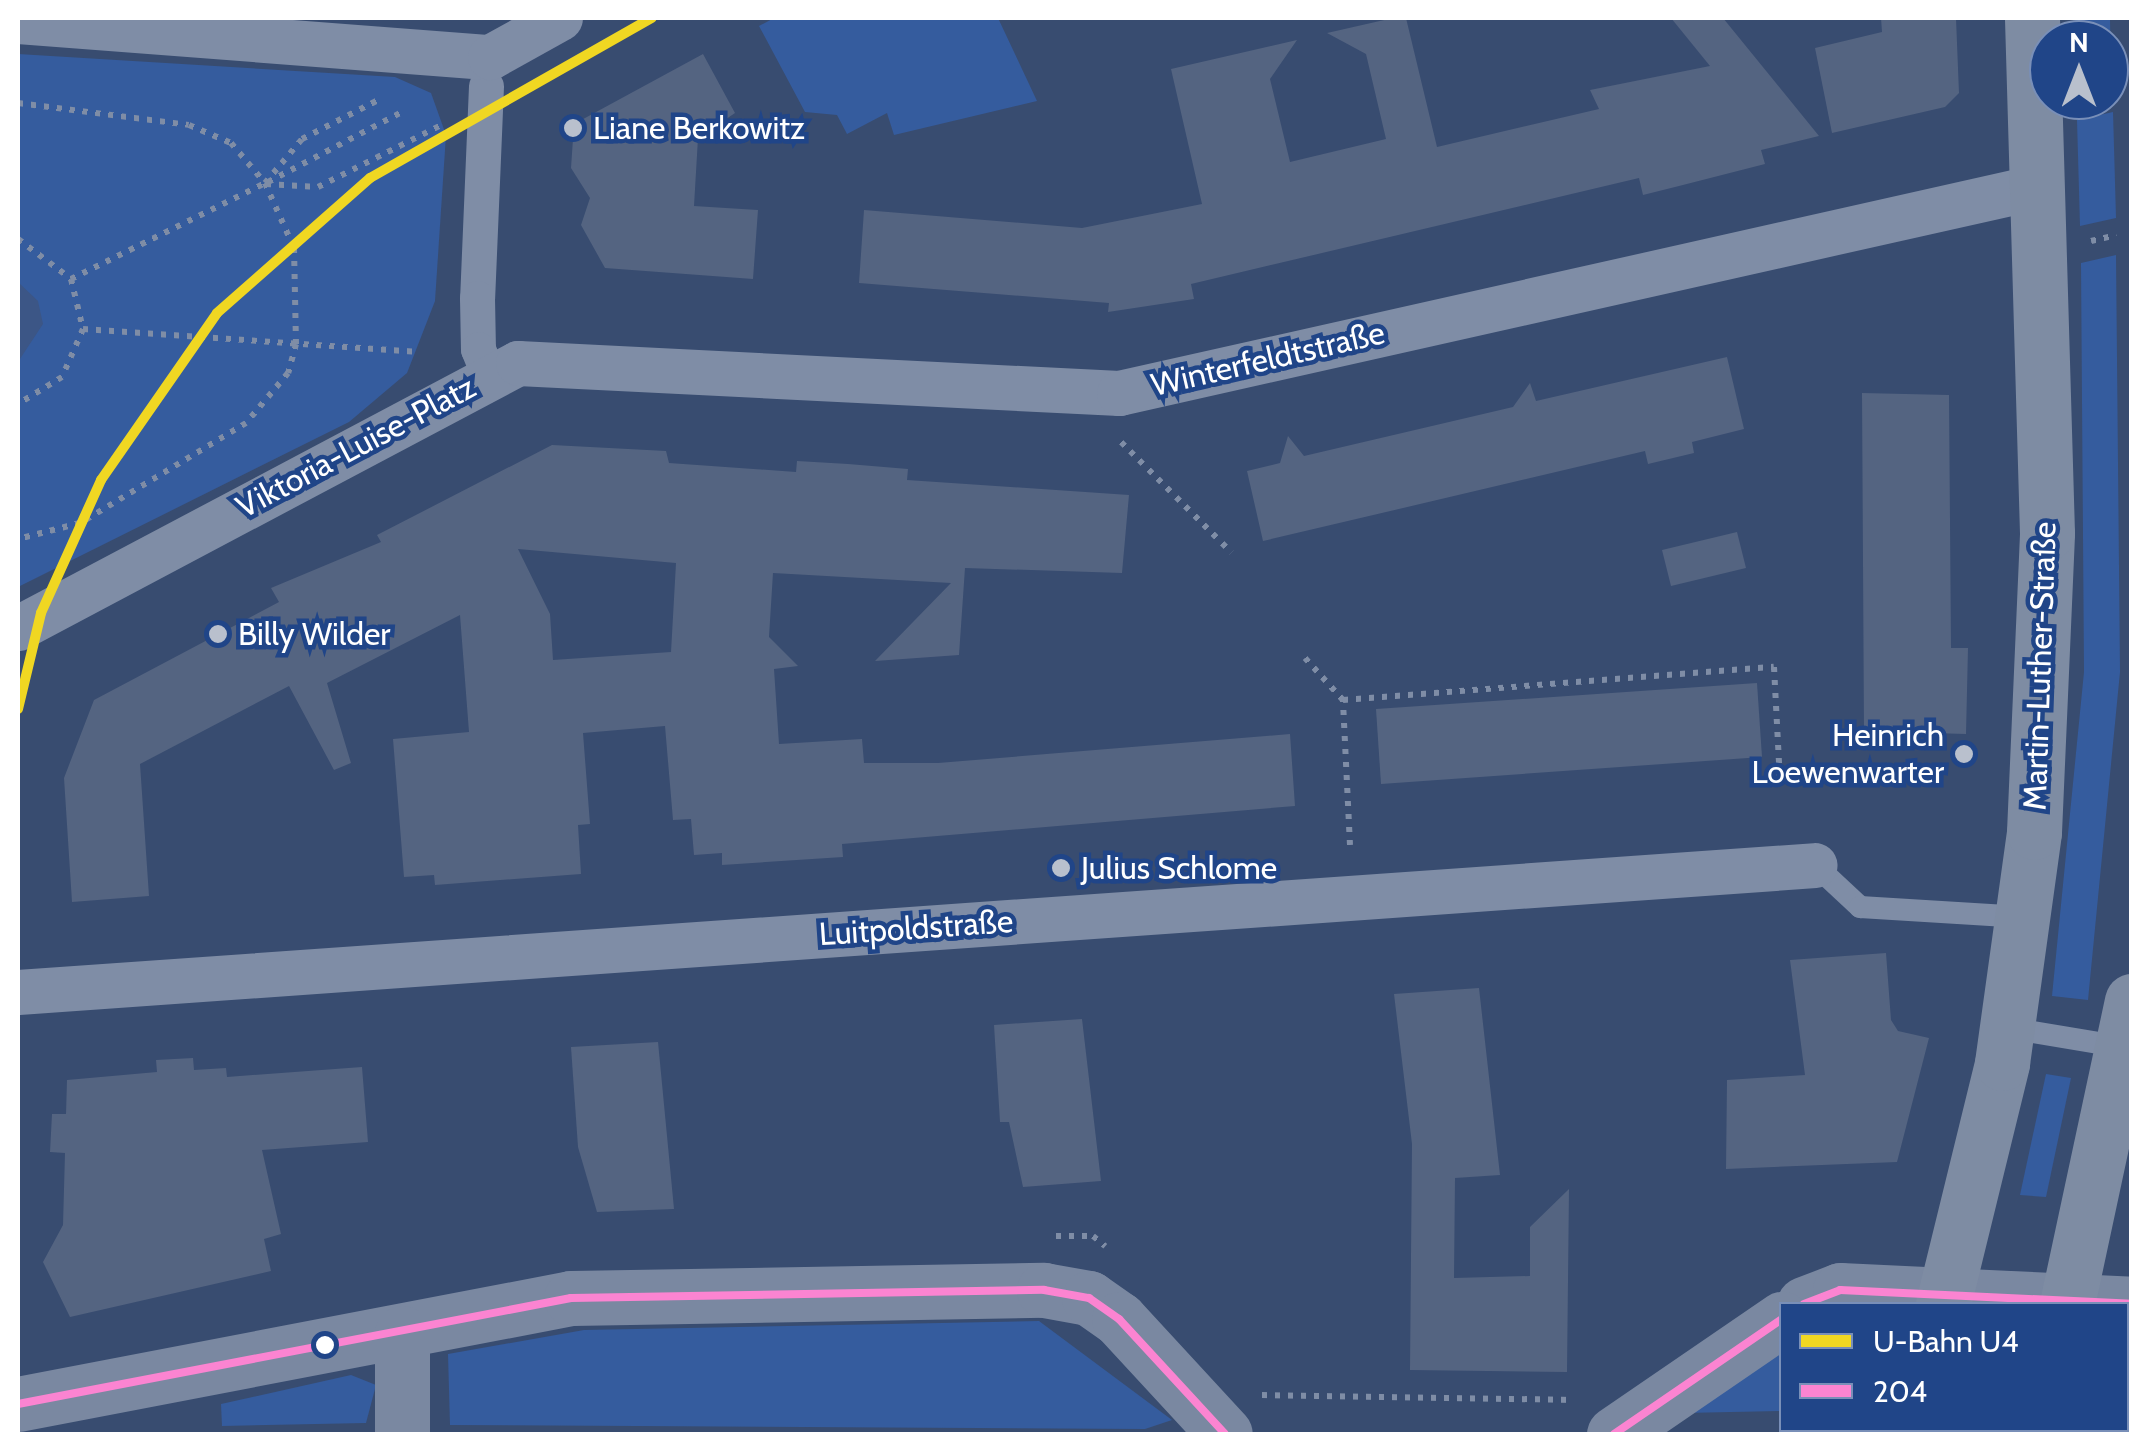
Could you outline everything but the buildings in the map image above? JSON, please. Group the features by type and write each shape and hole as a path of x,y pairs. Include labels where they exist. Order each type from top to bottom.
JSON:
{"main road":[{"name":"Martin-Luther-Straße","path":"1945,1298 2008,1028 2023,917 2047,533 2032,18"},
{"path":"1809,1302 1840,1290 2068,1302 2128,1024"},
{"path":"18,1404 402,1334 570,1298 1044,1290 1089,1298 1241,1414"},
{"path":"1614,1434 1779,1321"},
{"path":"402,1334 402,1434"}],"street":[{"path":"18,21 487,88 560,18"},
{"name":"Viktoria-Luise-Platz","path":"18,628 490,376 478,349 477,298 487,88"},
{"name":"Winterfeldtstraße","path":"490,376 554,359 1119,393 2036,188"},
{"name":"Luitpoldstraße","path":"18,992 1815,865"}],"lane":[{"path":"1815,865 1860,907 2023,917"},
{"path":"2008,1028 2128,1024"}],"path":[{"path":"265,184 318,188 446,124 487,88"},
{"path":"265,184 302,140 398,90"},
{"path":"18,103 189,125 230,144 265,184 294,248 296,344 288,373 246,423 80,523 18,539"},
{"path":"71,280 404,112"},
{"path":"2080,244 2116,236"},
{"path":"18,239 71,280 82,329 62,377 18,404"},
{"path":"82,329 419,352"},
{"path":"1120,442 1231,552"},
{"path":"1305,658 1343,700 1350,845"},
{"path":"1343,700 1774,667 1780,782"},
{"path":"1241,1414 1572,1400"}],"shaded area":[{"path":"774,18 998,18 1037,101 894,135 887,113 847,134 837,115 805,112 759,26"},
{"path":"2075,18 2110,18 2110,20"},
{"path":"18,54 395,77 431,93 446,135 435,301 407,373 349,422 18,587"},
{"path":"2077,120 2113,120 2116,218 2080,226"},
{"path":"2116,255 2120,672 2088,1000 2052,996 2084,672 2081,263"},
{"path":"18,282 38,301 43,324 18,362"},
{"path":"2046,1074 2071,1078 2046,1197 2020,1195"},
{"path":"1039,1321 1172,1420 1145,1429 450,1425 448,1354 584,1330"},
{"path":"1779,1350 1779,1411 1683,1413"},
{"path":"351,1375 376,1385 366,1423 222,1426 221,1404"}],"metro line":[{"name":"U4","path":"18,709 41,613 101,480 217,313 370,178 652,18"}],"transit line":[{"name":"204","path":"18,1404 571,1298 1044,1290 1089,1298 1119,1319 1225,1434"},
{"name":"204","path":"1809,1302 1840,1290 2090,1302"},
{"name":"204","path":"1614,1434 1779,1321"}],"place":[{"name":"Liane Berkowitz","path":"573,128"},
{"name":"Billy Wilder","path":"218,634"},
{"name":"Heinrich Loewenwarter","path":"1964,754"},
{"name":"Julius Schlome","path":"1061,868"}]}
